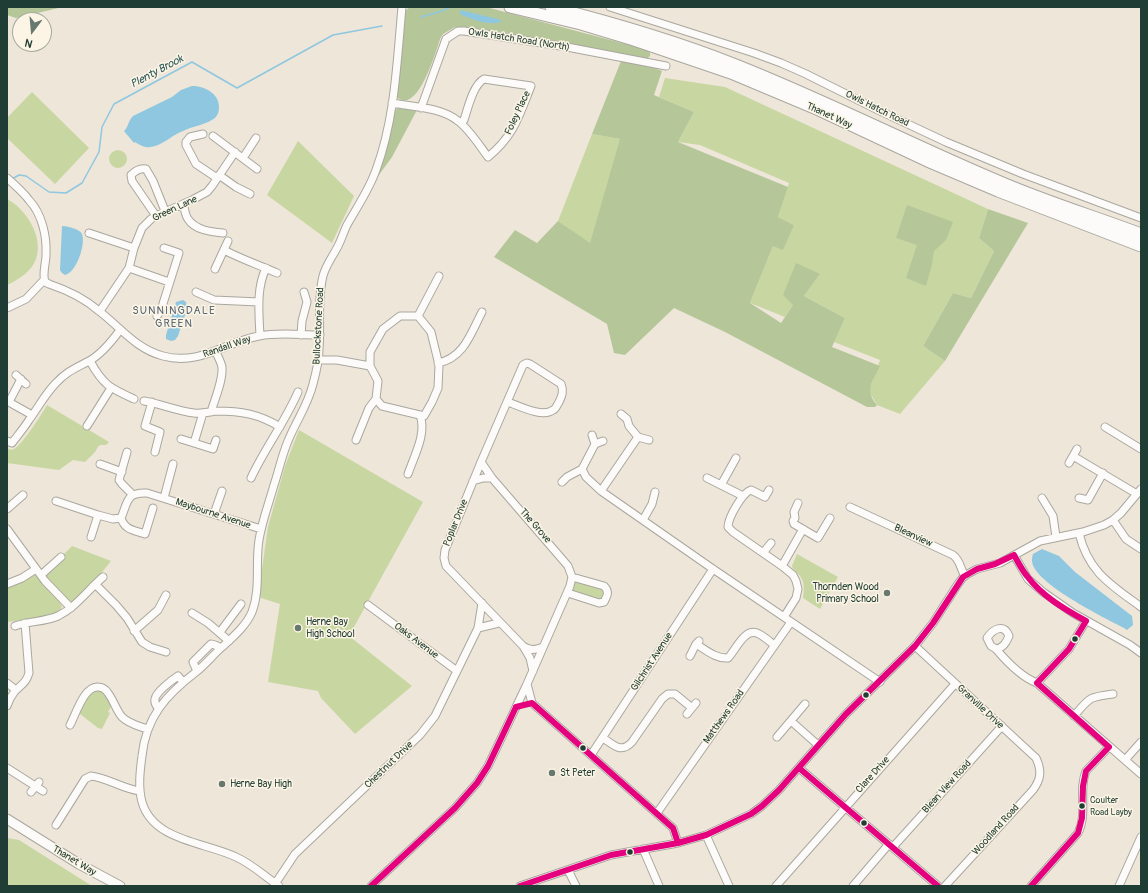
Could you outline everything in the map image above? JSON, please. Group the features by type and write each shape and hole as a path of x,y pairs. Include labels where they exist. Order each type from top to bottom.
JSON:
{"highway":[{"name":"Thanet Way","path":"510,7 581,24 731,72 819,110 932,163 998,191 1141,246"},
{"name":"Thanet Way","path":"551,7 685,46 735,65 803,93 934,154 1000,182 1141,234"}],"main road":[{"name":"Thanet Way","path":"7,813 30,833"},
{"name":"Thanet Way","path":"7,819 73,861 120,886"}],"street":[{"name":"Owls Hatch Road","path":"610,7 781,63 946,142 1024,174 1141,218"},
{"name":"Bullockstone Road","path":"277,885 254,866 239,858 221,850 174,836 155,824 147,813 142,802 140,791 142,752 147,729 158,708 155,703 155,698 158,693 178,676 183,682 197,671 193,662 211,644 221,648 229,641 246,622 251,614 256,600 259,540 285,448 310,398 318,360 320,335 320,293 326,266 369,187 376,170 388,127 402,10"},
{"name":"Owls Hatch Road (North)","path":"421,108 446,40 458,31 567,47 666,66"},
{"name":"Foley Place","path":"484,79 531,86 512,132 497,150 488,157 461,123 464,120 476,87 480,81 484,79"},
{"path":"392,103 446,114 461,123"},
{"path":"203,134 190,137 186,142 186,145 196,164 250,194"},
{"path":"213,136 258,169"},
{"path":"243,158 256,138"},
{"name":"Green Lane","path":"100,311 130,268 134,248 142,228 151,219 165,211 207,192 235,152"},
{"path":"156,216 132,181 131,175 134,171 142,168 146,169 153,181 165,211"},
{"path":"7,178 30,200 39,216 44,233 46,251 44,277 26,299 7,308"},
{"path":"183,204 188,220 192,224 210,232 223,233"},
{"path":"89,233 134,248"},
{"path":"215,269 228,241"},
{"path":"157,316 179,253 164,248"},
{"path":"224,250 243,260 277,273"},
{"path":"130,268 170,282"},
{"path":"260,336 260,283 266,268"},
{"path":"418,316 439,276"},
{"name":"Randall Way","path":"44,277 49,284 74,294 100,311 120,330 142,347 162,356 189,358 216,352 245,340 260,336 276,334 320,335"},
{"path":"196,292 214,300 259,302"},
{"path":"301,335 302,321 307,302 304,292"},
{"path":"438,363 445,362 462,350 482,312"},
{"path":"356,440 369,408 376,399 378,381 370,366 370,352 382,329 400,316 418,316"},
{"path":"376,399 382,406 424,416 438,388 438,363 431,332 418,316"},
{"path":"7,441 12,443 55,383 75,367 90,360 108,344 120,330"},
{"path":"211,412 221,371 220,361 216,352"},
{"path":"90,360 99,376 111,388 134,398"},
{"path":"318,360 337,360 370,366"},
{"name":"Poplar Drive","path":"508,402 539,413 550,412 554,410 561,399 562,387 561,384 530,364 526,363 523,366 473,481 445,550 444,558 446,566 499,623 523,646 530,658 533,672"},
{"path":"21,379 8,402 32,415"},
{"path":"87,426 111,388"},
{"path":"251,478 261,457 287,416 298,392"},
{"path":"144,401 195,414 234,411 266,419 280,427"},
{"path":"152,402 145,426 160,432 155,452"},
{"path":"194,442 203,413"},
{"path":"621,414 627,419 629,426 638,437 649,440"},
{"path":"408,474 421,438 422,428 420,415"},
{"path":"1105,427 1141,449"},
{"path":"592,435 595,444"},
{"path":"601,491 638,437"},
{"path":"181,439 213,449 216,440"},
{"path":"564,477 582,469 595,444 603,441"},
{"path":"127,452 119,480 133,495 127,500 121,518 123,525 128,529 144,534 153,508"},
{"path":"520,886 611,855 678,843 706,835 742,819 762,806 779,790 846,714 915,646 959,582 965,576 981,568 1000,563 1035,543 1094,529 1113,520 1126,508 1139,492 1103,473 1075,453 1069,463"},
{"path":"721,485 736,458"},
{"name":"The Grove","path":"481,462 492,478 557,552 568,566 572,577"},
{"path":"100,464 122,472"},
{"name":"Maybourne Avenue","path":"164,498 173,464"},
{"path":"582,469 586,477 601,491 880,682"},
{"path":"1079,498 1088,500 1103,473"},
{"path":"473,481 484,478 492,478"},
{"path":"707,478 743,496"},
{"path":"770,490 765,497 751,490 743,496 729,521 728,527 730,530 793,575 798,589 796,598 784,617"},
{"path":"214,514 222,491"},
{"name":"Maybourne Avenue","path":"133,495 138,492 147,492 262,529"},
{"path":"643,520 653,502 655,492"},
{"path":"7,509 23,495"},
{"path":"1042,498 1053,516 1056,537"},
{"path":"56,501 113,519 121,518"},
{"path":"798,503 794,512 794,524 818,538 830,518"},
{"name":"Bleanview","path":"850,507 953,555 960,562 962,572 965,576"},
{"path":"91,537 98,515"},
{"path":"1113,520 1126,539 1141,549"},
{"path":"7,529 39,572 70,608"},
{"path":"782,566 803,529"},
{"path":"1079,533 1086,557 1094,569 1141,607"},
{"path":"763,553 771,542"},
{"path":"1014,555 1026,576 1034,585 1060,605 1130,645 1141,653"},
{"path":"7,584 39,572 61,557"},
{"name":"Gilchrist Avenue","path":"591,755 713,569"},
{"path":"15,626 46,620 57,616 70,608 103,577"},
{"path":"371,886 455,808 477,783 488,766 533,672 568,593 572,577 604,586 608,589 608,594 604,602 599,603 568,593"},
{"path":"96,585 127,618 134,631 149,651 166,652"},
{"path":"134,631 158,610 166,595"},
{"path":"220,632 241,604"},
{"name":"Chestnut Drive","path":"277,885 295,854 420,735 434,716 478,628 482,604"},
{"name":"Oaks Avenue","path":"368,605 457,671"},
{"path":"370,617 376,610"},
{"path":"192,613 220,632 229,641"},
{"path":"1038,683 1069,649 1086,621"},
{"name":"Matthews Road","path":"657,813 791,622"},
{"path":"7,706 10,698 16,690 27,680 29,673 25,623"},
{"path":"478,628 499,623"},
{"path":"690,656 698,643 716,657 728,658 745,635 751,632 758,633 774,645"},
{"path":"523,646 533,650 543,647"},
{"name":"Granville Drive","path":"915,646 1036,758 1041,771"},
{"path":"996,649 1021,674 1031,681 1038,683 1141,774"},
{"path":"7,683 16,690"},
{"path":"527,684 532,703 673,828 678,843"},
{"name":"Clare Drive","path":"776,886 955,684"},
{"path":"70,725 88,690 95,687 101,687 108,692 116,709 123,717 131,723 147,729"},
{"path":"603,738 616,747 627,747 662,699 668,694 675,694 694,705 687,714"},
{"path":"1074,716 1086,701 1092,697 1108,697"},
{"path":"516,707 532,703"},
{"path":"777,737 804,704"},
{"path":"791,721 818,745"},
{"name":"Blean View Road","path":"853,886 1002,726"},
{"path":"1125,760 1141,742"},
{"path":"1031,886 1078,833 1082,812 1082,783 1084,775 1109,747"},
{"path":"7,768 43,791"},
{"path":"799,768 935,885"},
{"name":"Woodland Road","path":"945,886 1033,790 1038,782 1041,771"},
{"path":"56,825 85,779 91,776 99,777 129,790 140,791"},
{"path":"706,835 729,886"},
{"path":"1118,886 1141,837"},
{"path":"643,849 659,886"},
{"path":"568,870 576,886"}],"green space":[{"path":"7,7 63,7 42,12 12,12 12,17 7,15"},
{"path":"410,7 486,7 648,50 650,56 646,60 455,27 443,34 440,39 430,69 417,92 410,99 403,100 395,95 405,11"},
{"path":"623,56 662,71 654,95 694,112 678,142 788,187 778,217 794,225 783,250 773,246 750,303 781,323 793,305 783,295 796,263 820,274 804,296 845,318 832,347 880,366 870,390 873,400 877,405 875,407 867,407 725,332 674,308 625,355 614,353 607,324 494,257 515,230 537,243 558,221 590,243 620,139 592,134"},
{"path":"665,78 725,87 988,209 979,238 994,251 971,298 953,293 923,346 945,361 900,414 877,405 869,391 880,360 834,342 845,318 804,296 820,274 793,305 785,317 750,303 773,246 794,225 778,217 789,183 700,145 678,142 694,112 659,97"},
{"path":"32,92 89,148 55,184 7,138 7,118"},
{"path":"398,108 417,110 392,157 376,179 393,112"},
{"path":"592,134 621,139 590,244 558,221"},
{"path":"298,141 354,196 332,243 267,195"},
{"path":"118,150 122,151 126,155 126,163 122,167 118,168 114,167 110,163 109,159 110,155 114,151"},
{"path":"7,199 21,210 32,224 38,242 38,251 34,263 28,271 20,278 7,285"},
{"path":"907,205 953,222 946,240 934,251 926,286 906,278 917,245 896,238"},
{"path":"988,209 1028,223 945,361 923,346 953,293 971,298 994,251 979,238"},
{"path":"47,405 109,442 106,445 100,445 85,462 73,460 59,470 7,463 8,449 14,449 22,442"},
{"path":"299,430 423,502 349,636 412,686 355,734 321,698 318,691 268,682 280,604 258,597 268,527 285,466"},
{"path":"72,546 111,561 95,581 72,604 58,598 62,606 60,611 44,618 7,622 7,587 36,573 39,576"},
{"path":"797,554 838,577 820,609 803,598 803,581 792,566"},
{"path":"572,577 604,586 604,602 568,593"},
{"path":"97,689 103,691 112,705 108,712 110,713 102,729 98,728 80,714 89,693"},
{"path":"7,838 19,840 92,886 7,886"}],"water":[{"path":"460,10 502,21 497,23 481,22 460,14"},
{"path":"192,86 201,87 214,94 219,108 218,114 215,118 187,129 159,145 150,147 144,147 135,142 134,143 124,131 133,116 172,97 181,90"},
{"path":"62,226 70,227 81,232 83,239 83,245 76,264 69,273 65,275 60,270"},
{"path":"183,300 186,302 187,309 178,336 175,340 171,341 166,339 166,335 176,302"},
{"path":"1042,549 1059,556 1075,572 1132,616 1133,625 1127,630 1071,599 1044,579 1035,570 1032,561 1033,554"}],"waterway":[{"name":"Plenty Brook","path":"421,17 450,7"},
{"name":"Plenty Brook","path":"12,179 19,175 26,176 49,192 66,193 82,183 99,152 102,127 114,104 192,62 237,88 333,35 382,26"}],"transit line":[{"path":"1014,555 1025,574 1039,590 1062,607 1086,621"},
{"path":"520,886 611,855 678,843 706,835 751,814 779,790 846,714 915,646 933,623 963,577 977,569 995,564 1014,555"},
{"path":"1037,683 1069,649 1086,621"},
{"path":"1037,683 1109,747"},
{"path":"516,707 532,703 673,828 678,843"},
{"path":"371,886 455,808 477,783 488,766 516,707"},
{"path":"1031,886 1078,833 1082,818 1083,786 1086,771 1109,747"},
{"path":"799,768 938,886"}],"place":[{"name":"Thornden Wood Primary School","path":"887,593"},
{"name":"Herne Bay High School","path":"298,628"},
{"name":"St Peter","path":"552,773"},
{"name":"Herne Bay High","path":"222,784"},
{"name":"Coulter Road Layby","path":"1082,806"}],"district":[{"name":"SUNNINGDALE GREEN","path":"174,317"}]}
